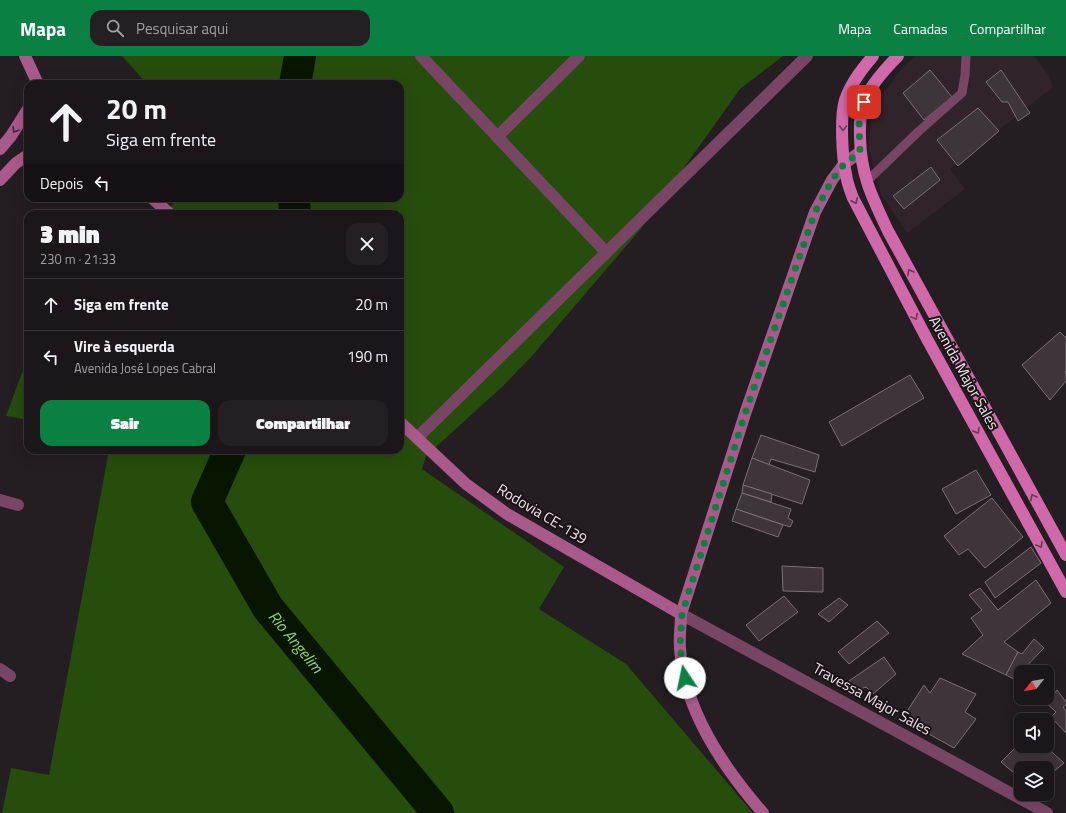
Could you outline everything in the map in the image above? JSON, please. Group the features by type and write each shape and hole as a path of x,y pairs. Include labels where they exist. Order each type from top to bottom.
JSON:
{"main road":[{"name":"Avenida Major Sales","path":"873,56 852,84 845,102 842,123 844,164 853,198 927,339 1066,592"},
{"name":"Avenida Major Sales","path":"898,56 872,86 864,102 859,120 862,167 869,192 888,231 1066,555"}],"street":[{"path":"25,56 36,80"},
{"path":"421,56 606,252"},
{"path":"498,137 579,56"},
{"path":"417,438 808,56"},
{"path":"0,149 11,136 24,115"},
{"path":"762,813 734,777 712,743 697,713 682,667 680,647 682,614 746,411 815,212 832,180 844,164 860,152"},
{"path":"0,180 16,163 24,158"},
{"path":"156,202 166,210"},
{"name":"Rodovia CE-139","path":"404,426 466,484 507,514 682,614"},
{"path":"0,500 18,505"},
{"name":"Travessa Major Sales","path":"682,614 1047,813"},
{"path":"0,669 10,676"}],"lane":[{"path":"866,182 919,130 962,93 966,56"}],"shaded area":[{"path":"916,56 1034,56 1050,77 1053,87 950,169 965,189 907,233 881,194 868,147 873,107 902,68"}],"green space":[{"path":"122,56 783,56 740,89 639,231 532,356 503,386 426,456 422,469 564,567 539,609 626,664 753,813 2,813 11,768 49,775 108,454 404,454 404,210 168,210 175,202 404,202 404,80 143,80"},
{"path":"24,368 24,419 6,416"}],"building":[{"path":"930,70 952,97 924,120 903,93"},
{"path":"1001,70 1030,113 1018,121 1008,102 1002,102 986,82"},
{"path":"978,108 999,131 958,166 937,140"},
{"path":"931,167 940,180 904,209 893,196"},
{"path":"1060,332 1066,338 1066,381 1050,400 1022,365"},
{"path":"910,375 924,398 842,446 829,422"},
{"path":"761,435 819,455 815,472 771,459 769,465 752,458"},
{"path":"752,458 810,480 802,504 743,485"},
{"path":"976,470 991,495 956,514 942,489"},
{"path":"743,485 772,494 771,502 742,493"},
{"path":"742,493 791,509 788,518 793,521 790,527 736,509"},
{"path":"992,498 1023,537 985,568 968,549 959,555 944,536"},
{"path":"736,509 783,525 778,537 732,521"},
{"path":"1031,547 1041,563 995,598 985,582"},
{"path":"782,566 823,568 823,592 783,591"},
{"path":"1036,580 1051,603 1004,642 1018,652 1006,675 962,654 983,635 971,618 982,610 969,595 980,588 998,610"},
{"path":"784,596 798,612 759,641 746,625"},
{"path":"839,598 848,605 829,622 818,614"},
{"path":"877,621 889,633 849,664 838,652"},
{"path":"1034,639 1044,648 1028,665 1014,665 1014,679 1006,675 1018,652 1022,654"},
{"path":"884,657 896,674 873,694 866,687 852,692 843,685"},
{"path":"940,678 976,694 965,712 976,719 954,748 902,719 924,685 930,693"},
{"path":"1057,690 1066,702 1066,705 1063,707 1066,711 1066,733 1054,720 1054,714 1056,712 1048,705 1054,705 1054,694"},
{"path":"1014,749 1014,753 1053,753 1064,763 1054,771 1054,761 1014,761 1014,773 1001,762"}],"waterway":[{"name":"Rio Angelim","path":"296,80 300,56"},
{"name":"Rio Angelim","path":"294,202 295,210"},
{"name":"Rio Angelim","path":"228,454 207,502 268,608 438,813"}],"route":[{"path":"685,678 682,667 680,647 682,614 746,411 815,212 832,180 844,164 860,152 859,120 864,102"}]}
